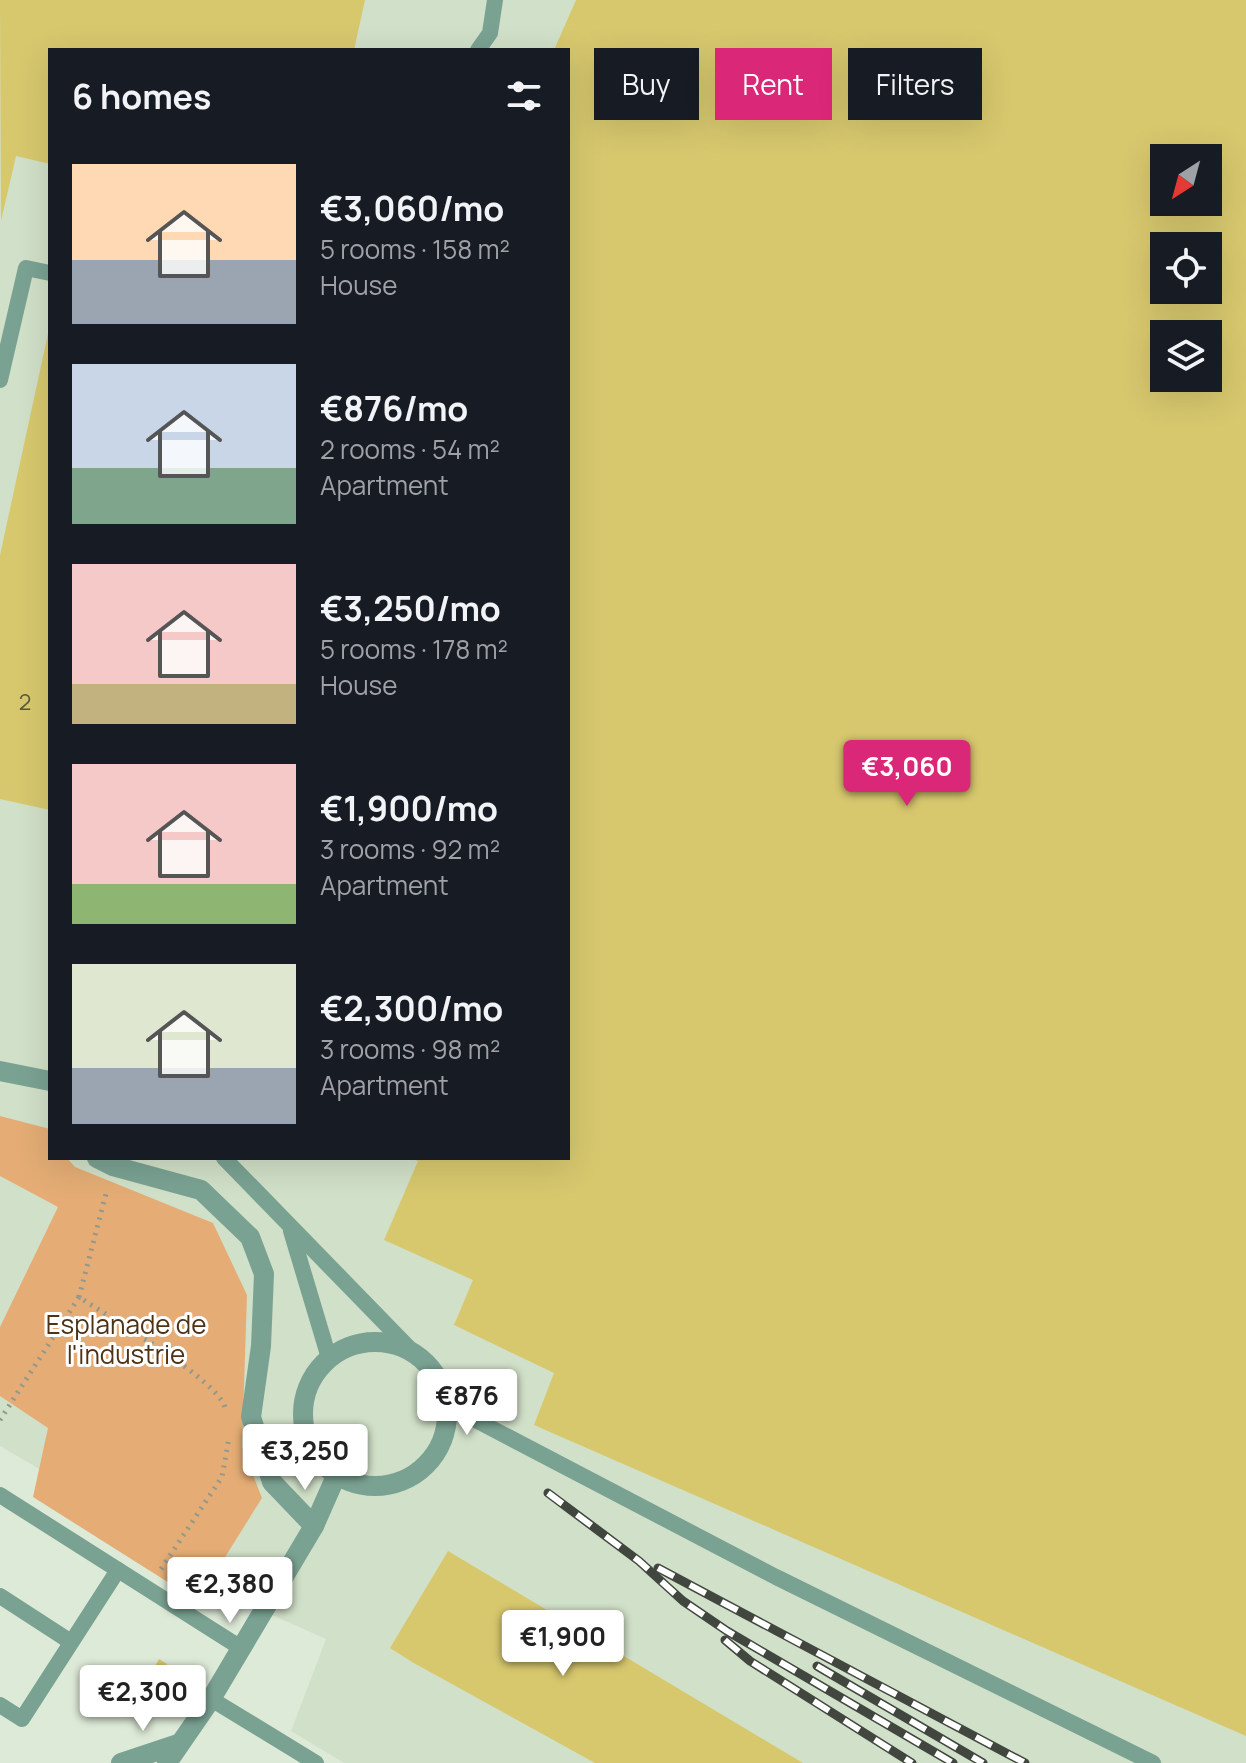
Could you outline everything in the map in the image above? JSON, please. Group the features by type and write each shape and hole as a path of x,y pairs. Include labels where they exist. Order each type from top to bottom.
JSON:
{"street":[{"path":"0,1071 48,1081"},
{"path":"105,1162 201,1190 250,1237 264,1274 261,1346 251,1417 272,1482 314,1526"},
{"path":"370,1342 392,1343 412,1351 429,1365 441,1383 447,1405 447,1428 439,1450 424,1469 404,1481 381,1487 358,1485 336,1476 319,1461 308,1441 303,1419 305,1397 314,1375 329,1358 348,1347 370,1342"},
{"path":"167,1763 211,1699 314,1526 336,1476"},
{"path":"121,1763 178,1744"}],"lane":[{"path":"479,48 490,33 495,0"},
{"path":"0,380 26,268 48,273"},
{"path":"226,1160 412,1351"},
{"path":"289,1225 329,1358"},
{"path":"447,1405 776,1577 1153,1763"},
{"path":"0,1495 241,1648"},
{"path":"0,1705 22,1719 118,1570"},
{"path":"0,1596 71,1642"},
{"path":"211,1699 316,1763"}],"path":[{"path":"0,1420 79,1297 105,1162"},
{"path":"79,1297 197,1375 223,1400 225,1411"},
{"path":"156,1577 222,1477 229,1434"}],"shaded area":[{"path":"0,0 1246,0 1246,1763 344,1763 291,1731 326,1639 207,1586 89,1498 0,1446"}],"green space":[{"name":"Esplanade de l'industrie","path":"0,1116 48,1128 48,1160 69,1160 75,1167 213,1223 247,1295 242,1447 262,1498 207,1586 174,1586 33,1497 48,1428 0,1396 0,1327 58,1207 0,1176"}],"building":[{"path":"0,0 365,0 354,48 48,48 48,164 16,156 1,221"},
{"path":"576,0 1246,0 1246,1736 534,1425 554,1373 454,1325 473,1280 384,1240 418,1161 415,1160 570,1160 570,48 555,48"},
{"path":"48,334 48,810 0,799 0,555"},
{"path":"448,1551 803,1763 595,1763 412,1662 390,1648"},
{"path":"159,1659 167,1664 158,1678 151,1673"}],"railway":[{"path":"548,1493 639,1561 683,1601 727,1631 953,1763"},
{"path":"658,1568 1025,1763"},
{"path":"725,1640 750,1661 912,1763"},
{"path":"817,1666 983,1763"}]}
